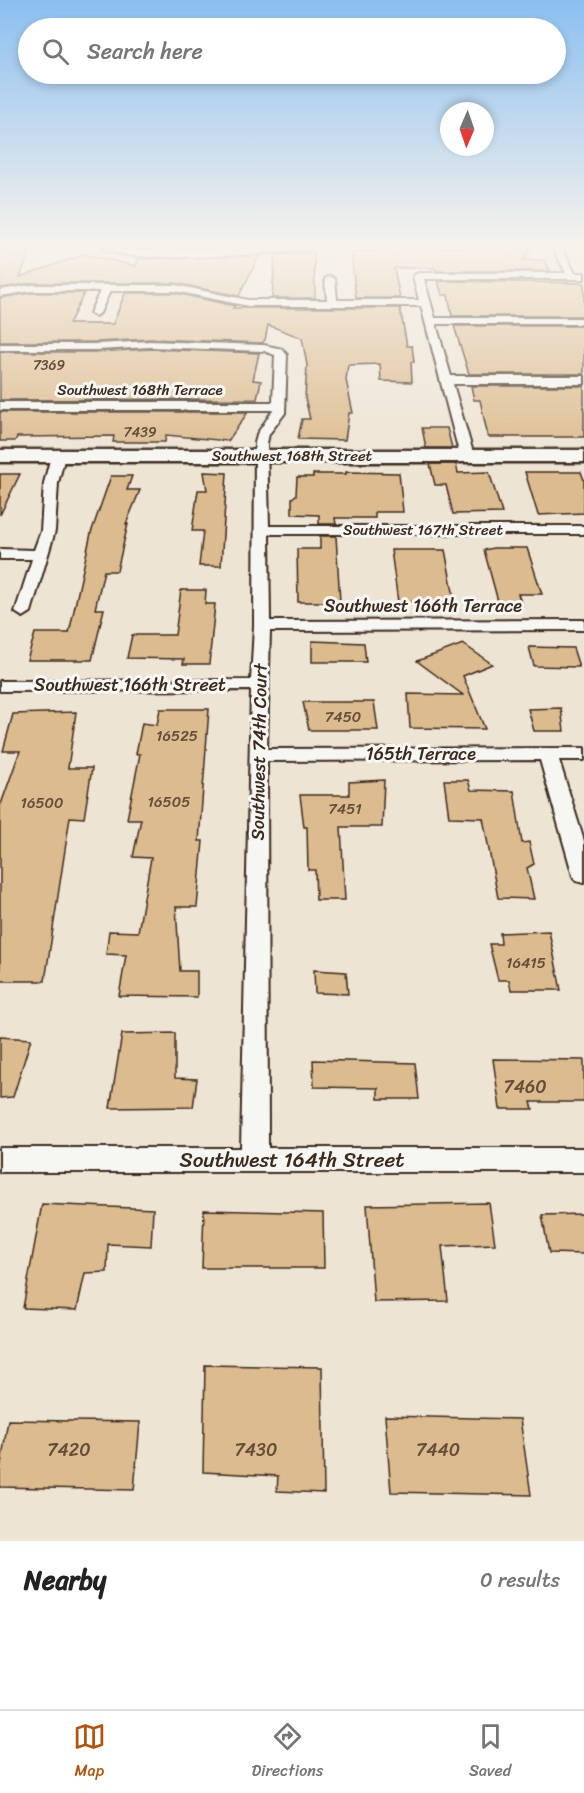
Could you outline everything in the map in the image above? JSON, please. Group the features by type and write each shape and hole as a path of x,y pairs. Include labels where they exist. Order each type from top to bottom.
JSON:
{"street":[{"path":"467,456 429,321 584,321"},
{"name":"Southwest 74th Court","path":"0,347 97,347 150,344 264,348 278,351 282,355 278,417 263,434 261,456 262,626 257,755 254,1160"},
{"path":"445,380 584,380"},
{"name":"Southwest 168th Terrace","path":"0,406 280,406"},
{"name":"Southwest 168th Street","path":"0,456 584,456"},
{"path":"22,612 42,555 50,521 51,483 58,456"},
{"name":"Southwest 167th Street","path":"262,530 584,530"},
{"path":"0,554 42,555"},
{"name":"Southwest 166th Terrace","path":"262,626 584,625"},
{"name":"Southwest 166th Street","path":"0,686 261,685"},
{"path":"548,754 584,876"},
{"name":"165th Terrace","path":"257,755 584,754"},
{"name":"Southwest 164th Street","path":"0,1160 584,1160"}],"building":[{"path":"0,320 71,320 69,324 113,324 115,320 402,320 407,346 412,346 414,362 411,362 412,382 381,381 380,364 348,365 346,380 353,413 349,413 345,440 298,439 302,419 310,419 305,398 307,365 302,338 268,325 265,340 262,343 150,339 97,342 0,342"},
{"path":"454,326 584,326 584,374 469,374"},
{"path":"150,349 259,353 253,380 261,381 257,399 0,400 0,352 97,352"},
{"path":"471,386 584,386 584,437 488,437 480,400 474,400"},
{"path":"0,412 248,412 228,441 166,435 165,442 113,442 114,436 17,437 15,441 0,441"},
{"path":"422,428 447,428 452,448 426,448"},
{"path":"430,464 456,464 458,473 489,472 502,513 453,514 446,485 435,485"},
{"path":"204,472 227,473 221,566 199,566 203,531 192,531 198,490 207,490"},
{"path":"346,472 399,473 403,512 375,512 375,518 335,518 336,524 319,524 319,515 292,514 292,498 296,495 297,477 313,477 313,474 346,474"},
{"path":"525,472 581,472 584,480 584,513 538,515"},
{"path":"0,474 20,474 0,515"},
{"path":"111,476 132,476 127,490 140,490 126,524 128,524 117,571 104,571 95,609 104,609 92,660 27,660 35,633 69,633 91,533"},
{"path":"320,536 336,536 340,602 298,602 297,549 320,549"},
{"path":"527,548 542,594 518,594 522,605 499,605 484,550"},
{"path":"391,550 445,550 455,602 398,602"},
{"path":"181,590 206,590 205,604 215,604 209,664 183,664 184,659 127,658 132,635 175,635"},
{"path":"312,641 364,643 366,662 312,662"},
{"path":"463,644 492,664 463,676 485,729 410,728 408,694 463,695 417,661"},
{"path":"529,647 573,648 579,667 534,666"},
{"path":"303,702 374,702 378,730 309,730"},
{"path":"561,708 564,731 534,731 528,709"},
{"path":"160,709 209,709 199,841 203,841 197,907 176,907 180,971 197,971 197,997 119,996 126,955 106,954 109,931 138,932 151,858 133,857 141,819 127,819 140,754 136,754 142,723 157,725"},
{"path":"76,712 68,768 92,768 84,818 70,817 45,981 0,981 0,807 20,751 3,751 13,714"},
{"path":"384,780 382,827 341,827 345,900 316,900 315,870 308,870 307,827 304,827 300,795 349,795 349,782"},
{"path":"444,780 468,780 471,790 514,791 522,843 529,842 534,864 527,868 534,899 498,898 483,818 449,817"},
{"path":"549,931 561,990 511,990 509,980 498,980 489,944 501,944 500,933"},
{"path":"314,970 346,972 348,994 315,993"},
{"path":"175,1033 175,1078 197,1079 193,1107 110,1108 122,1034"},
{"path":"0,1037 31,1039 13,1097 0,1098"},
{"path":"493,1059 584,1060 584,1102 531,1102 533,1109 500,1109"},
{"path":"313,1060 415,1063 419,1099 378,1099 378,1088 314,1087"},
{"path":"489,1203 495,1244 442,1246 448,1301 374,1302 367,1205"},
{"path":"42,1204 153,1209 151,1246 108,1244 107,1272 85,1273 77,1310 23,1308"},
{"path":"204,1210 323,1213 324,1268 202,1268"},
{"path":"584,1214 584,1254 549,1253 542,1215"},
{"path":"205,1365 322,1367 324,1493 277,1491 278,1476 203,1472"},
{"path":"385,1416 520,1419 531,1495 391,1492"},
{"path":"8,1420 140,1422 134,1490 0,1487 0,1470"}]}
